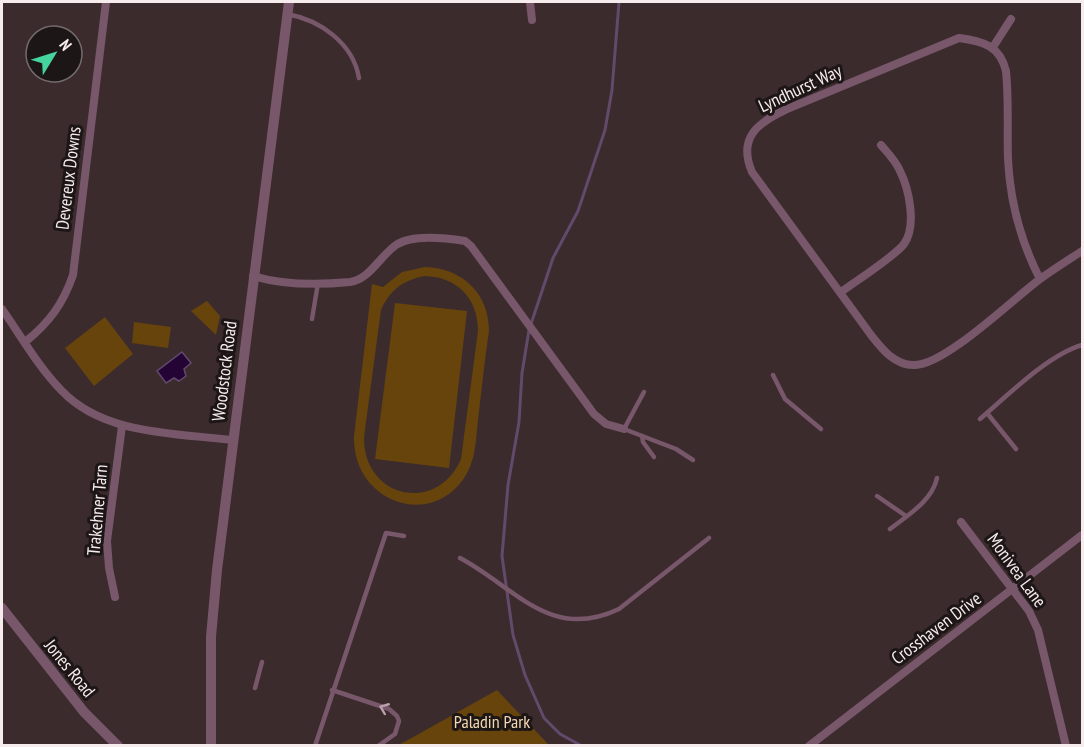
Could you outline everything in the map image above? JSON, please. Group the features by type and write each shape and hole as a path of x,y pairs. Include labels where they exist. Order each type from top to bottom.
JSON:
{"street":[{"name":"Devereux Downs","path":"25,342 55,314 66,295 73,275 106,2"},
{"name":"Woodstock Road","path":"211,746 211,637 232,440 289,2"},
{"path":"530,2 532,20"},
{"path":"1011,19 993,47 1002,58 1005,71 1008,162 1018,225 1027,253 1040,279"},
{"name":"Lyndhurst Way","path":"993,47 976,40 960,38 787,108 755,129 747,147 752,172 884,351 891,357 912,366 935,360 949,351 1040,279 1083,251"},
{"path":"841,292 897,251 908,237 910,222 905,186 897,164 881,145"},
{"path":"253,276 273,280 318,283 356,281 395,245 406,240 465,241 471,246 594,414 606,424 624,429"},
{"path":"2,309 62,391 80,406 100,418 122,426 232,440"},
{"name":"Trakehner Tarn","path":"115,597 109,568 107,541 122,426"},
{"name":"Monivea Lane","path":"961,522 1029,610 1038,630 1055,691 1066,746"},
{"name":"Crosshaven Drive","path":"811,745 1083,535"},
{"name":"Jones Road","path":"2,608 84,712 118,746"}],"lane":[{"path":"287,14 310,21 333,35 354,58 359,78"},
{"path":"312,319 318,283"},
{"path":"980,419 1022,383 1066,351 1080,345 1083,353"},
{"path":"773,375 784,399 821,429"},
{"path":"644,392 624,429 676,449 693,460"},
{"path":"987,413 1016,449"},
{"path":"642,436 643,442 654,457"},
{"path":"890,529 929,496 935,488 937,478"},
{"path":"877,496 906,516"},
{"path":"315,746 386,533 404,536"},
{"path":"460,558 529,606 550,615 581,620 602,617 619,609 709,538"},
{"path":"255,688 262,662"},
{"path":"332,690 388,709 397,716 399,721 394,735 378,746"}],"green space":[{"path":"425,267 438,268 462,278 479,294 488,317 489,331 470,468 451,492 434,502 415,505 397,501 380,492 366,478 357,459 354,436 372,284 383,287 402,272","holes":["425,276 436,277 456,285 470,299 477,319 478,331 461,459 450,477 436,488 419,493 403,492 388,486 375,474 367,458 364,437 381,310 393,292 404,283"]},
{"path":"207,301 220,316 216,335 191,311"},
{"path":"395,303 467,311 449,468 375,459"},
{"path":"105,317 133,354 94,386 65,348"},
{"path":"134,322 171,327 168,348 132,343"},
{"name":"Paladin Park","path":"497,690 549,745 398,745 408,740"}],"shaded area":[{"path":"182,352 191,363 184,369 186,376 179,381 174,378 166,383 157,371"}],"waterway":[{"path":"531,324 553,258 578,211 605,130 612,90 619,2"},
{"path":"529,330 522,373 519,422 508,485 502,556 513,635 525,675 544,718 560,734 582,746"}]}
